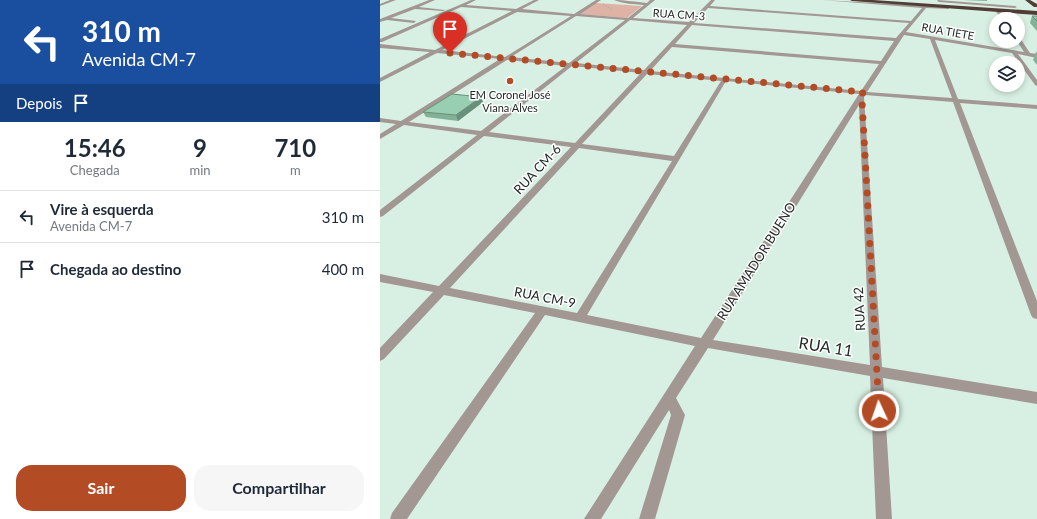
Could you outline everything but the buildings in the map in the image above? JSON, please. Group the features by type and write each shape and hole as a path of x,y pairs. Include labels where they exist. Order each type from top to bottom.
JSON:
{"highway":[{"path":"852,0 1037,13"},
{"path":"887,0 1015,7 1036,4"},
{"path":"1027,0 1036,4"},
{"path":"1036,4 1033,9 1037,13"},
{"path":"935,7 949,6"},
{"path":"959,7 975,10"}],"street":[{"path":"381,4 394,0"},
{"path":"380,21 433,0"},
{"path":"380,36 466,0"},
{"path":"380,41 474,0"},
{"path":"380,80 537,0"},
{"path":"380,137 599,0"},
{"path":"616,0 628,1 630,4 650,2"},
{"name":"RUA CM-6","path":"380,356 714,0"},
{"path":"824,0 975,10 1007,10"},
{"path":"914,0 1015,7"},
{"path":"988,0 994,5"},
{"path":"1006,0 1015,7"},
{"path":"380,214 650,2"},
{"name":"RUA CM-3","path":"461,6 897,40"},
{"path":"707,7 912,22"},
{"name":"RUA AMADOR BUENO","path":"592,519 882,63 897,40 925,7"},
{"path":"412,8 443,10"},
{"path":"386,19 414,22"},
{"name":"RUA TIETE","path":"903,33 1037,56"},
{"path":"932,38 1037,315"},
{"path":"672,45 882,63"},
{"path":"380,46 725,79 862,95 955,100 1037,107"},
{"path":"1024,48 1028,54"},
{"path":"1014,52 1037,84"},
{"path":"580,318 725,79"},
{"name":"RUA 42","path":"862,95 884,519"},
{"path":"380,120 677,159"},
{"name":"RUA CM-9","path":"380,278 704,344"},
{"path":"398,519 542,311"},
{"name":"RUA 11","path":"704,344 1037,398"},
{"path":"647,519 678,415 670,397"}],"shaded area":[{"path":"596,3 642,6 627,18 579,14"}],"place":[{"name":"EM Coronel José Viana Alves","path":"510,81"}],"route":[{"path":"450,53 863,92 861,97 879,411"}]}
